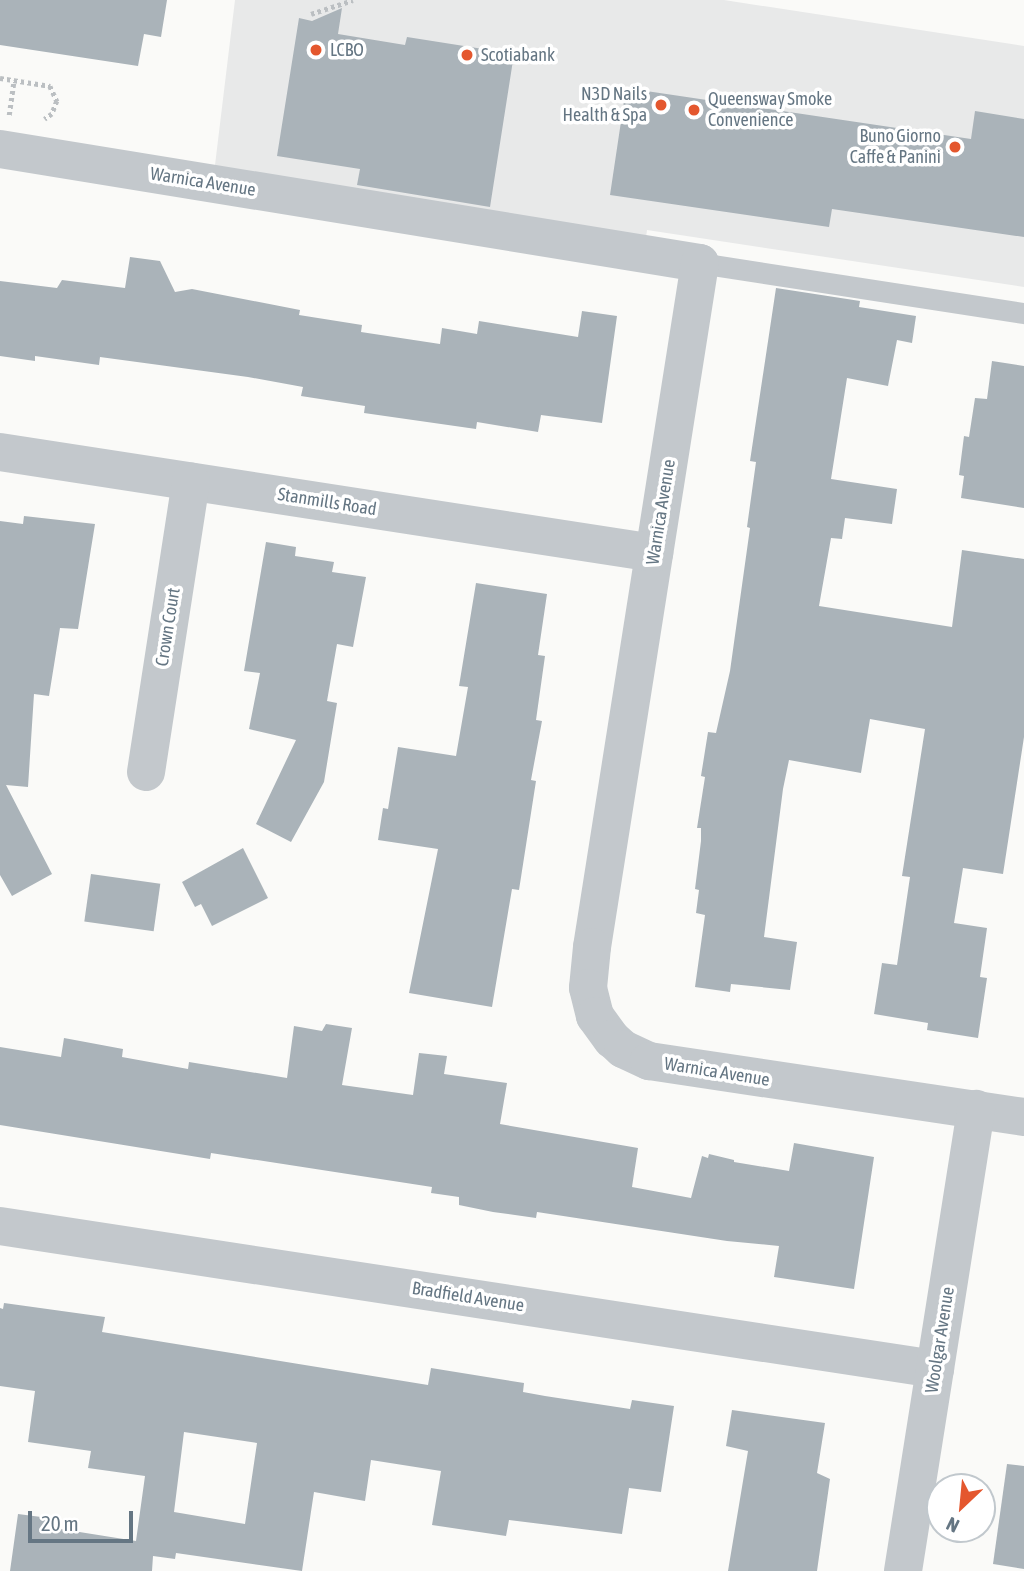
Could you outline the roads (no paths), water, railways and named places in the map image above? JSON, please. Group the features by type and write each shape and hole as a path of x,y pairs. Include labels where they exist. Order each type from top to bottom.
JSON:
{"street":[{"name":"Warnica Avenue","path":"9,127 700,263 588,974 590,1002 599,1022 623,1049 649,1061 1024,1117"},
{"name":"Stanmills Road","path":"0,452 654,552"},
{"name":"Crown Court","path":"146,772 191,481"},
{"name":"Woolgar Avenue","path":"903,1571 976,1109"},
{"name":"Bradfield Avenue","path":"0,1226 935,1369"}],"lane":[{"path":"700,263 1024,313"}],"place":[{"name":"LCBO","path":"316,50"},
{"name":"Scotiabank","path":"467,55"},
{"name":"N3D Nails Health & Spa","path":"661,105"},
{"name":"Queensway Smoke Convenience","path":"694,110"},
{"name":"Buno Giorno Caffe & Panini","path":"955,147"}]}
